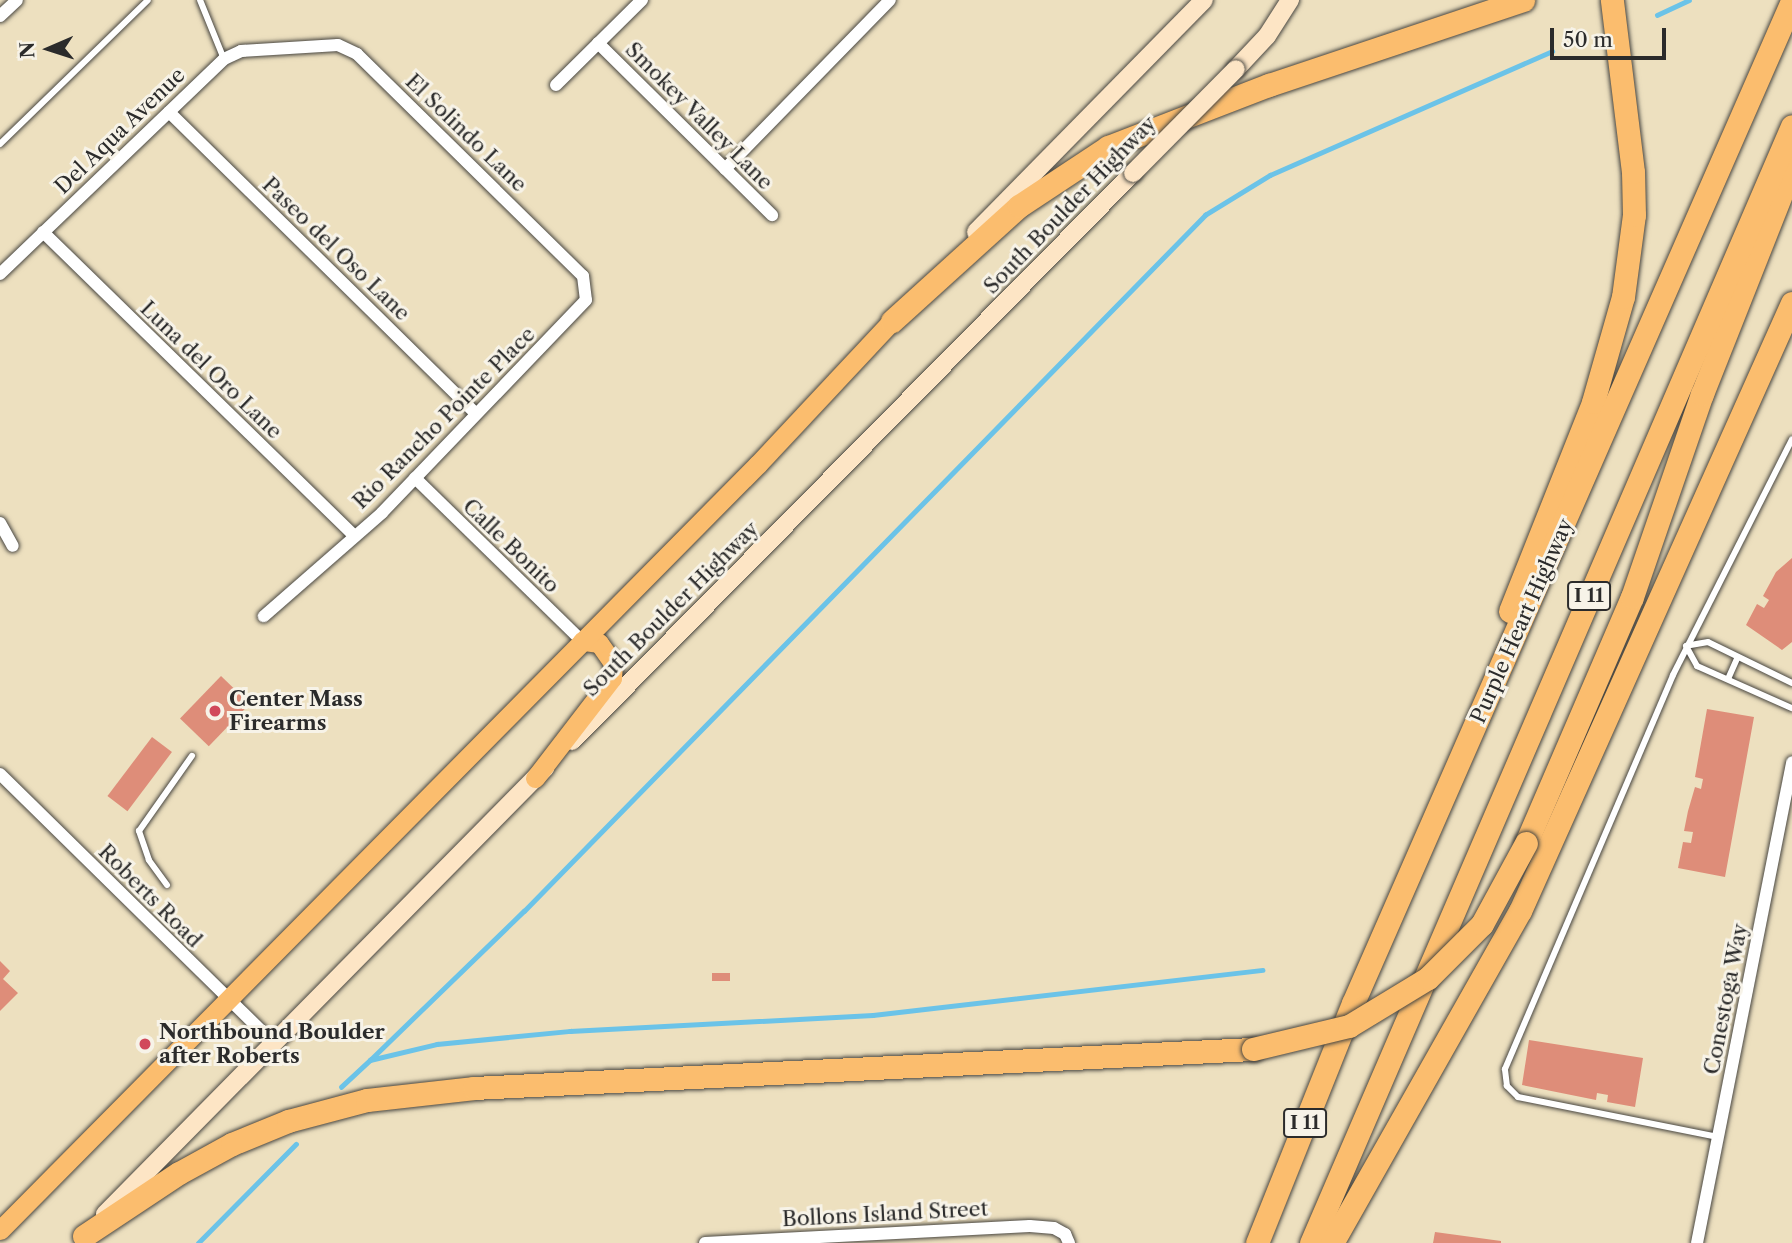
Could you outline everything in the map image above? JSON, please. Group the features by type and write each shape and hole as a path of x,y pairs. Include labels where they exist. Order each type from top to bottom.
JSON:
{"highway":[{"path":"892,321 1019,206 1108,146 1256,89 1523,0"},
{"name":"Purple Heart Highway","path":"1257,1243 1353,1003 1792,1"},
{"path":"1353,1003 1593,402 1619,319 1634,215 1633,172 1613,6"},
{"name":"I 11","path":"1311,1243 1792,126"},
{"path":"80,1239 179,1173 240,1140 312,1114 377,1099 487,1088 1253,1049 1349,1026 1428,978 1482,924 1526,843 1636,588 1702,394 1792,167"},
{"path":"1332,1243 1520,911 1792,303"}],"main road":[{"name":"South Boulder Highway","path":"0,1230 582,641 1204,0"},
{"name":"South Boulder Highway","path":"80,1239 1236,69 1267,36 1290,0"},
{"path":"535,778 611,678 613,663 599,643 582,641"}],"street":[{"path":"0,16 17,0"},
{"path":"556,85 642,0"},
{"path":"725,169 890,0"},
{"name":"Smokey Valley Lane","path":"598,43 772,215"},
{"name":"El Solindo Lane","path":"283,47 338,45 357,54 565,256 583,276 586,300"},
{"name":"Del Aqua Avenue","path":"0,274 225,59 242,51 283,47"},
{"name":"Paseo del Oso Lane","path":"169,112 475,413"},
{"name":"Luna del Oro Lane","path":"43,232 352,534"},
{"name":"Rio Rancho Pointe Place","path":"264,616 352,534 382,513 586,300"},
{"name":"Calle Bonito","path":"415,478 582,641"},
{"path":"0,523 13,546"},
{"name":"Conestoga Way","path":"1697,1243 1792,762"},
{"name":"Roberts Road","path":"1,776 274,1044"},
{"name":"Bollons Island Street","path":"705,1243 883,1238 1030,1226 1054,1228 1067,1239"}],"lane":[{"path":"0,144 148,0"},
{"path":"200,0 225,59"},
{"path":"1718,1137 1518,1097 1505,1078 1508,1059 1686,646 1792,439"},
{"path":"1686,646 1708,642 1792,683"},
{"path":"1686,646 1697,666 1792,708"},
{"path":"1728,679 1738,657"},
{"path":"167,885 149,860 139,831 192,756"}],"building":[{"path":"1792,558 1792,642 1782,650 1746,625 1757,604 1764,608 1769,600 1763,596 1776,572"},
{"name":"Center Mass Firearms","path":"221,676 250,704 209,746 180,718"},
{"path":"1707,709 1754,717 1725,877 1678,868 1683,842 1691,843 1693,832 1684,831 1688,811 1695,787 1701,789 1703,779 1695,777"},
{"path":"152,737 172,752 127,811 107,796"},
{"path":"0,961 10,971 3,979 18,993 0,1011"},
{"path":"712,973 730,973 730,981 712,981"},
{"path":"1529,1040 1643,1058 1635,1107 1607,1102 1608,1095 1597,1093 1596,1100 1522,1085"},
{"path":"1435,1232 1501,1241 1501,1243 1433,1243"}],"waterway":[{"path":"1657,15 1689,0"},
{"path":"370,1060 524,911 1205,215 1270,175 1552,51"},
{"path":"341,1087 370,1060 437,1044 570,1031 873,1015 1262,970"},
{"path":"198,1243 296,1144"}],"place":[{"name":"Center Mass Firearms","path":"215,711"},
{"name":"Northbound Boulder after Roberts","path":"145,1044"}]}
